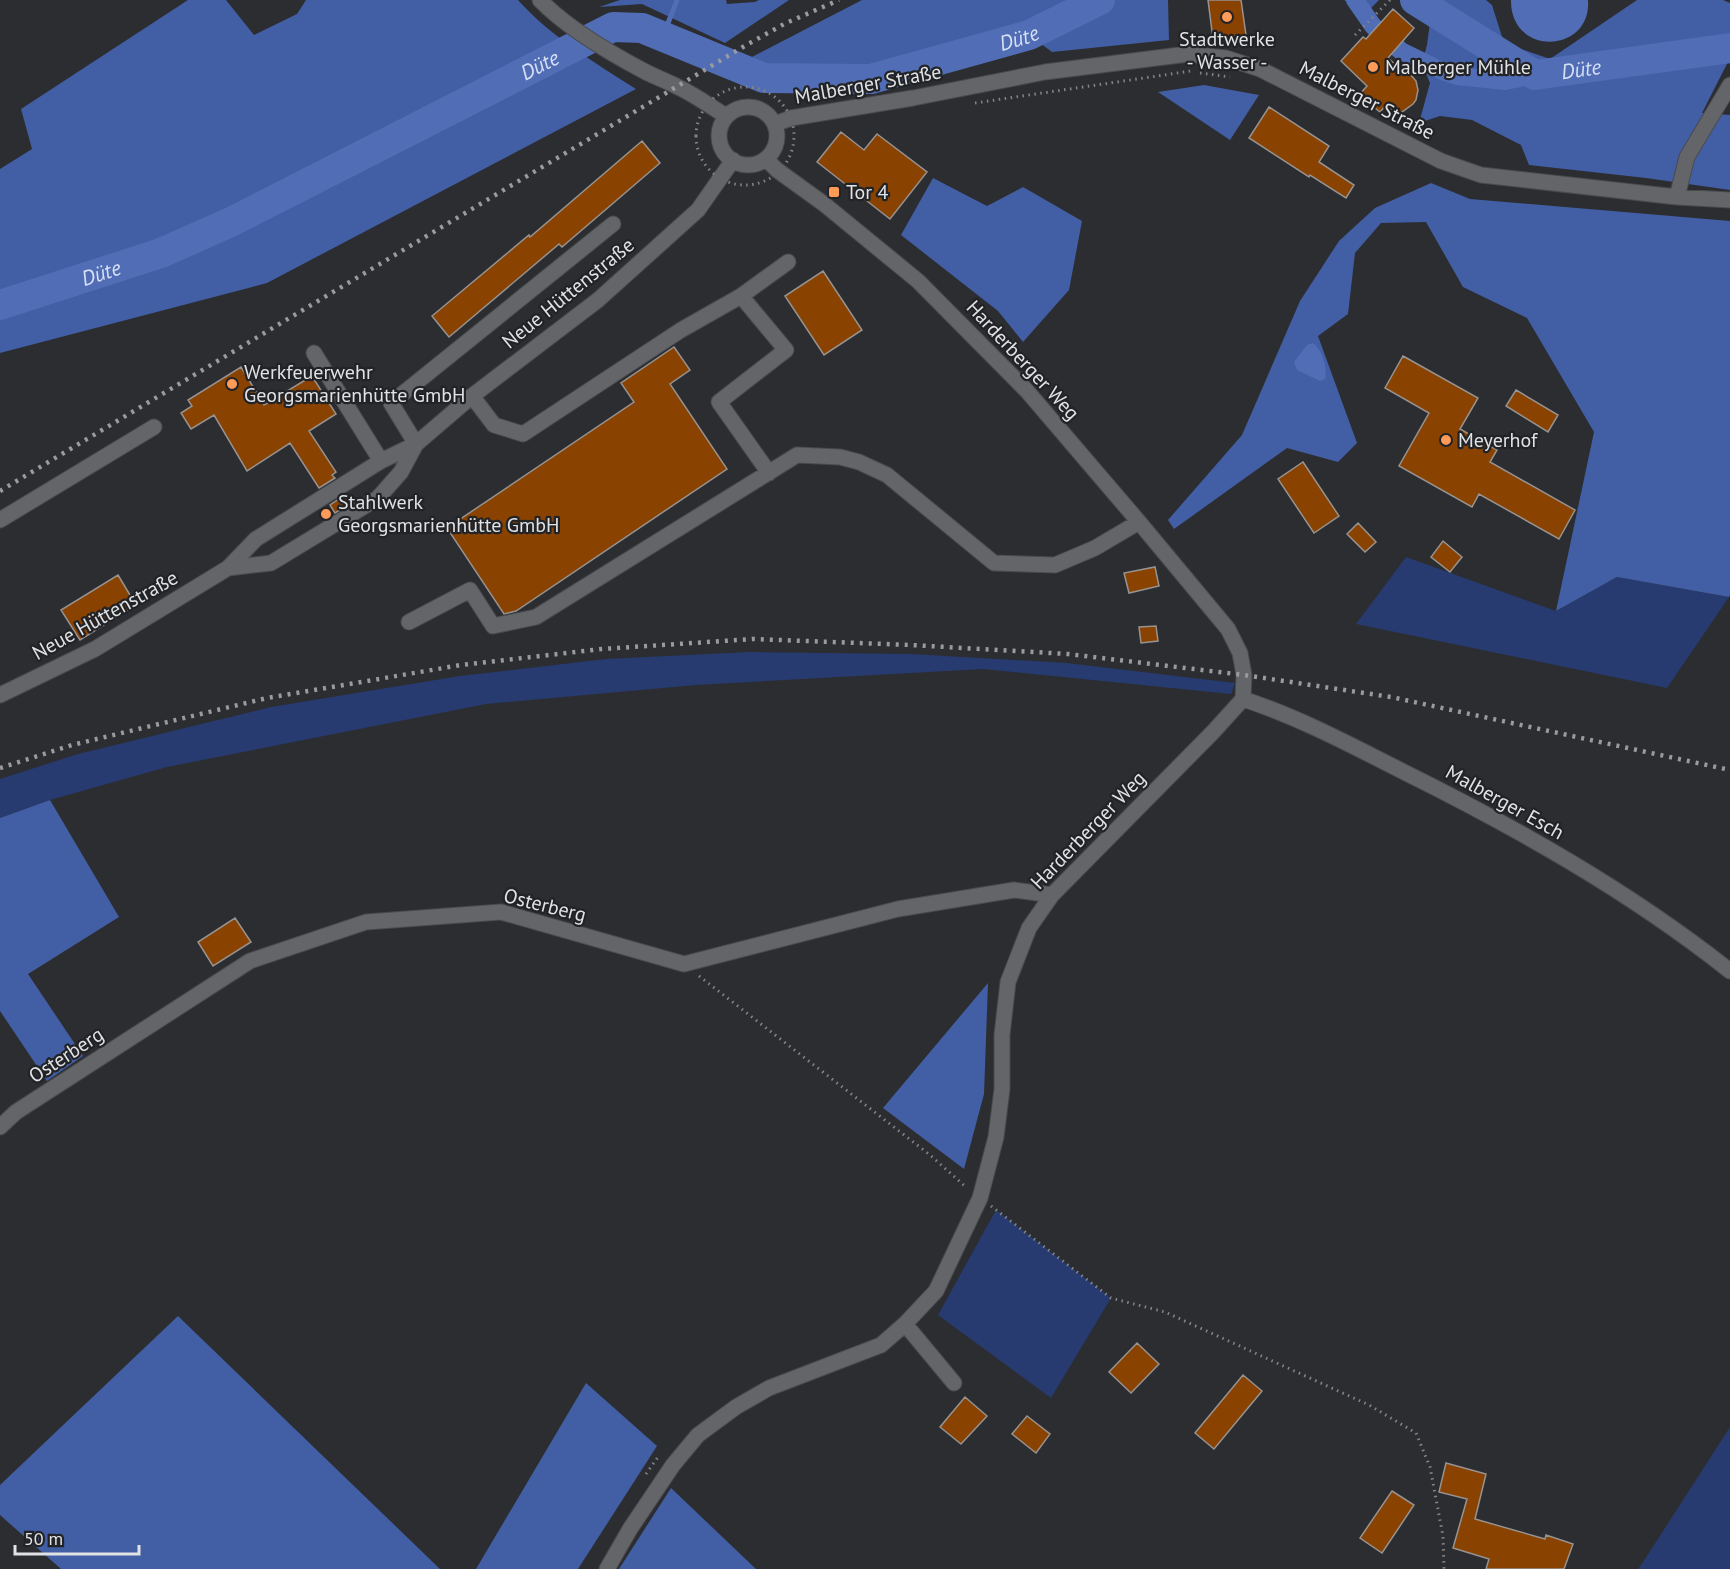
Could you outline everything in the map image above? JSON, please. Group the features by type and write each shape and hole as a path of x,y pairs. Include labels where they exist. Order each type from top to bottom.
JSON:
{"street":[{"path":"548,2 572,27 644,71 679,88 726,116"},
{"name":"Malberger Straße","path":"775,124 791,118 913,98 1044,72 1188,54 1226,58 1260,69 1441,161 1481,175 1677,197 1730,200"},
{"path":"1677,197 1687,157 1730,85"},
{"path":"743,106 753,106 762,110 775,124 778,133 772,164 739,164 724,152 720,144 719,134 726,116 743,106"},
{"name":"Neue Hüttenstraße","path":"0,695 95,649 228,568 256,539 381,461 416,444 472,396 598,300 698,210 733,160"},
{"name":"Harderberger Weg","path":"607,1569 630,1529 673,1465 698,1435 736,1407 769,1388 880,1345 905,1324 936,1291 980,1198 996,1137 1002,1089 1002,1035 1008,982 1029,928 1052,895 1243,699 1244,675 1240,653 1228,629 1027,391 918,281 772,164"},
{"path":"416,444 391,403 613,224"},
{"path":"472,396 494,425 523,434 681,330 741,296 788,262"},
{"path":"741,296 786,350 719,402 769,472"},
{"path":"314,353 381,461"},
{"path":"0,520 154,427"},
{"name":"Neue Hüttenstraße","path":"228,568 271,563 378,498 401,472 416,444"},
{"path":"409,622 470,590 493,626 536,617 797,455 840,457 859,462 887,475 994,563 1055,565 1095,548 1139,522"},
{"name":"Malberger Esch","path":"1243,699 1313,726 1464,802 1597,878 1696,945 1730,971"},
{"path":"684,964 898,909 1014,890 1052,895"},
{"name":"Osterberg","path":"0,1126 26,1106 250,961 366,922 501,912 684,964"},
{"path":"905,1324 954,1383"}],"path":[{"path":"1356,33 1390,0"},
{"path":"969,104 1191,71 1234,78"},
{"path":"750,87 766,91 780,101 791,118 794,130 790,158 772,164 765,182 742,186 720,179 702,162 695,139 700,115 717,95 733,88 750,87"},
{"path":"684,964 930,1155 965,1187 1111,1298 1165,1312 1369,1405 1416,1433 1430,1467 1443,1536 1444,1569"}],"shaded area":[{"path":"188,0 226,0 254,35 297,14 306,0 518,0 544,26 589,59 636,89 267,283 0,353 0,169 32,149 21,109"},
{"path":"620,0 726,0 727,4 759,0 789,0 725,43 642,4 599,7"},
{"path":"862,0 1168,0 1169,40 1052,52 1017,26 869,69 782,70 750,58"},
{"path":"1344,0 1379,0 1365,14"},
{"path":"1433,0 1486,0 1492,5 1504,43 1550,59 1637,0 1723,0 1730,3 1730,58 1702,113 1730,115 1730,190 1529,165 1521,145 1472,120 1440,116 1419,123 1430,83 1422,64"},
{"path":"1511,0 1588,0 1586,18 1578,31 1565,39 1551,42 1536,39 1523,32 1514,19"},
{"path":"1204,85 1259,95 1230,140 1158,92"},
{"path":"933,178 987,206 1023,187 1082,221 1069,290 1023,342 998,311 901,235"},
{"path":"1431,183 1470,199 1730,221 1729,597 1617,577 1556,611 1594,432 1527,318 1463,287 1426,222 1381,223 1355,253 1348,314 1318,336 1357,443 1338,462 1287,448 1174,529 1168,520 1242,435 1300,301 1339,241 1375,208"},
{"path":"1313,343 1322,354 1325,364 1325,379 1320,381 1297,370 1294,362 1307,345"},
{"path":"1406,557 1556,611 1617,577 1729,597 1667,688 1356,624"},
{"path":"749,652 911,654 1067,663 1235,683 1231,694 983,669 696,685 486,704 167,767 50,800 0,818 0,779 78,754 271,707 460,676 606,659"},
{"path":"50,800 119,917 28,974 83,1056 47,1081 0,1011 0,818"},
{"path":"988,983 984,1094 964,1169 883,1108"},
{"path":"996,1210 1111,1298 1051,1398 938,1315"},
{"path":"178,1316 440,1569 61,1569 0,1515 0,1485"},
{"path":"586,1383 657,1446 578,1569 476,1569"},
{"path":"1730,1427 1730,1569 1638,1569 1645,1559"},
{"path":"671,1488 756,1569 619,1569"}],"building":[{"name":"Stadtwerke - Wasser -","path":"1208,0 1241,0 1246,35 1213,39"},
{"name":"Malberger Mühle","path":"1393,9 1414,28 1388,58 1405,73 1410,74 1416,81 1418,90 1413,104 1396,114 1387,104 1380,112 1359,95 1367,86 1341,61 1363,37 1366,39"},
{"path":"1269,107 1329,146 1319,162 1354,185 1346,198 1249,138"},
{"path":"841,132 864,150 877,134 927,172 890,219 817,162"},
{"path":"642,141 660,163 562,247 559,244 449,337 432,316 529,235 530,237"},
{"path":"823,271 862,330 824,355 785,296"},
{"path":"674,347 690,370 670,384 727,469 516,611 504,614 447,528 634,402 621,383"},
{"name":"Meyerhof","path":"1403,356 1478,398 1460,429 1497,450 1490,462 1575,510 1559,539 1479,494 1472,507 1399,466 1429,413 1385,388"},
{"path":"241,367 264,405 312,376 336,414 309,431 336,472 332,475 335,478 319,488 290,443 247,471 214,415 191,429 181,413 192,406 188,400"},
{"path":"1516,390 1558,415 1548,432 1506,406"},
{"path":"1303,462 1339,516 1314,533 1278,479"},
{"path":"345,495 350,504 335,513 330,505"},
{"path":"1358,523 1376,542 1365,552 1347,534"},
{"path":"1443,541 1462,557 1450,572 1431,557"},
{"path":"1155,567 1159,586 1129,593 1124,573"},
{"path":"118,575 136,605 80,640 61,610"},
{"path":"1156,626 1158,641 1141,643 1139,627"},
{"path":"235,918 251,942 213,966 198,942"},
{"path":"1137,1343 1159,1364 1131,1393 1109,1372"},
{"path":"1243,1375 1262,1391 1214,1449 1195,1433"},
{"path":"965,1397 987,1416 961,1444 940,1427"},
{"path":"1027,1416 1050,1434 1036,1453 1012,1434"},
{"path":"1446,1463 1486,1474 1475,1519 1545,1539 1546,1535 1573,1544 1564,1569 1486,1569 1489,1559 1453,1548 1467,1499 1439,1492"},
{"path":"1392,1491 1414,1505 1382,1553 1360,1538"}],"waterway":[{"path":"663,36 677,0"},
{"name":"Düte","path":"0,305 161,253 231,222 613,27 642,28 764,78 871,79 1029,35 1100,0"},
{"path":"1355,0 1373,26 1401,51 1442,71 1457,76 1505,81 1535,75"},
{"name":"Düte","path":"1415,0 1535,75 1730,48"}],"railway":[{"path":"0,491 748,44 786,23 839,0"},
{"path":"0,768 72,745 267,698 461,665 602,649 753,639 1068,654 1244,675 1391,697 1730,770"}],"place":[{"name":"Stadtwerke - Wasser -","path":"1227,17"},
{"name":"Malberger Mühle","path":"1373,67"},
{"name":"Tor 4","path":"834,192"},
{"name":"Werkfeuerwehr Georgsmarienhütte GmbH","path":"232,384"},
{"name":"Meyerhof","path":"1446,440"},
{"name":"Stahlwerk Georgsmarienhütte GmbH","path":"326,514"}]}
